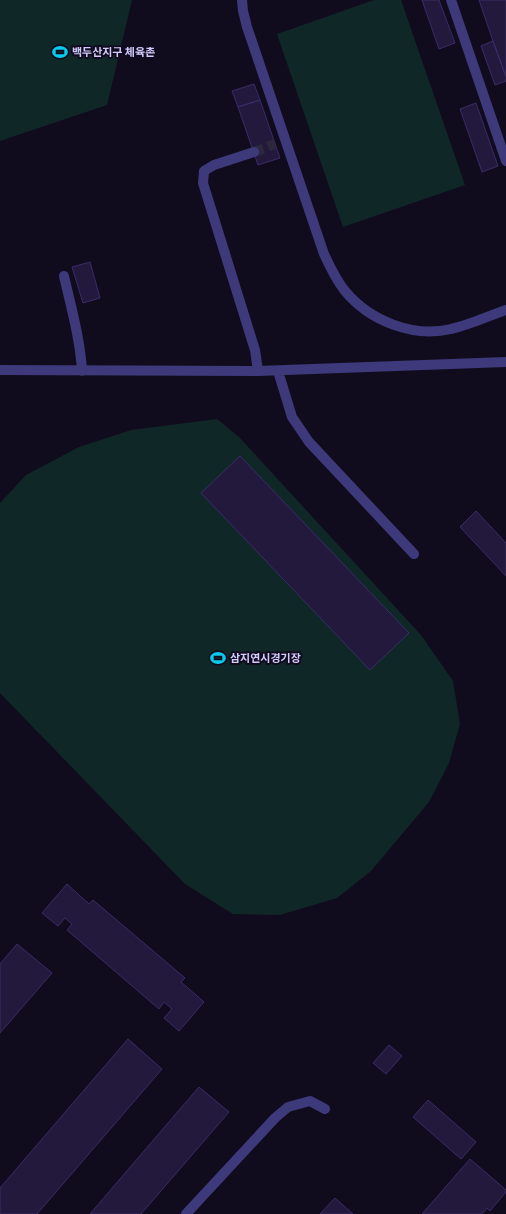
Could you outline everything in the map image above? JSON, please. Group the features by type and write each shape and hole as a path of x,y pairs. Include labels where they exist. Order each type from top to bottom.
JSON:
{"street":[{"path":"242,0 248,27 324,254 333,274 345,291 365,310 387,322 408,330 428,332 451,329 506,310"},
{"path":"451,0 506,161"},
{"path":"275,144 286,140"},
{"path":"254,152 214,165 204,171 203,184 255,350 258,372"},
{"path":"64,276 80,353 82,371"},
{"path":"0,370 258,372 506,362"},
{"path":"278,371 292,417 309,442 414,554"},
{"path":"186,1214 275,1118 288,1107 310,1101 325,1109"}],"green space":[{"name":"백두산지구 체육촌","path":"0,0 132,0 107,105 0,141"},
{"path":"374,0 401,0 465,185 343,227 277,34"},
{"name":"삼지연시경기장","path":"217,419 239,437 421,635 453,681 460,724 449,763 429,802 371,871 337,898 280,915 233,914 185,884 0,693 0,503 26,475 79,447 131,430"}],"building":[{"path":"422,0 439,0 455,43 439,49"},
{"path":"479,0 506,0 506,77 493,41"},
{"path":"493,41 506,77 506,81 495,85 481,46"},
{"path":"254,84 260,100 238,107 232,91"},
{"path":"260,100 280,158 258,165 238,107"},
{"path":"476,103 498,166 482,172 460,109"},
{"path":"90,262 100,298 83,303 72,267"},
{"path":"240,456 409,633 370,670 201,493"},
{"path":"476,511 506,543 506,576 460,527"},
{"path":"67,884 89,904 93,900 185,978 181,982 204,1002 179,1031 164,1018 172,1009 164,1002 159,1009 67,930 72,924 65,918 58,926 42,913"},
{"path":"17,944 52,973 0,1033 0,964"},
{"path":"128,1039 162,1069 37,1214 0,1214 0,1188"},
{"path":"389,1045 402,1056 386,1074 373,1063"},
{"path":"199,1087 229,1112 141,1214 90,1214"},
{"path":"428,1100 476,1142 461,1159 413,1117"},
{"path":"470,1159 506,1190 506,1192 490,1211 487,1208 482,1214 422,1214"},
{"path":"335,1198 353,1214 320,1214"}],"tunnel":[{"path":"254,152 275,144"}],"place":[{"name":"백두산지구 체육촌","path":"60,52"},
{"name":"삼지연시경기장","path":"218,658"}]}
